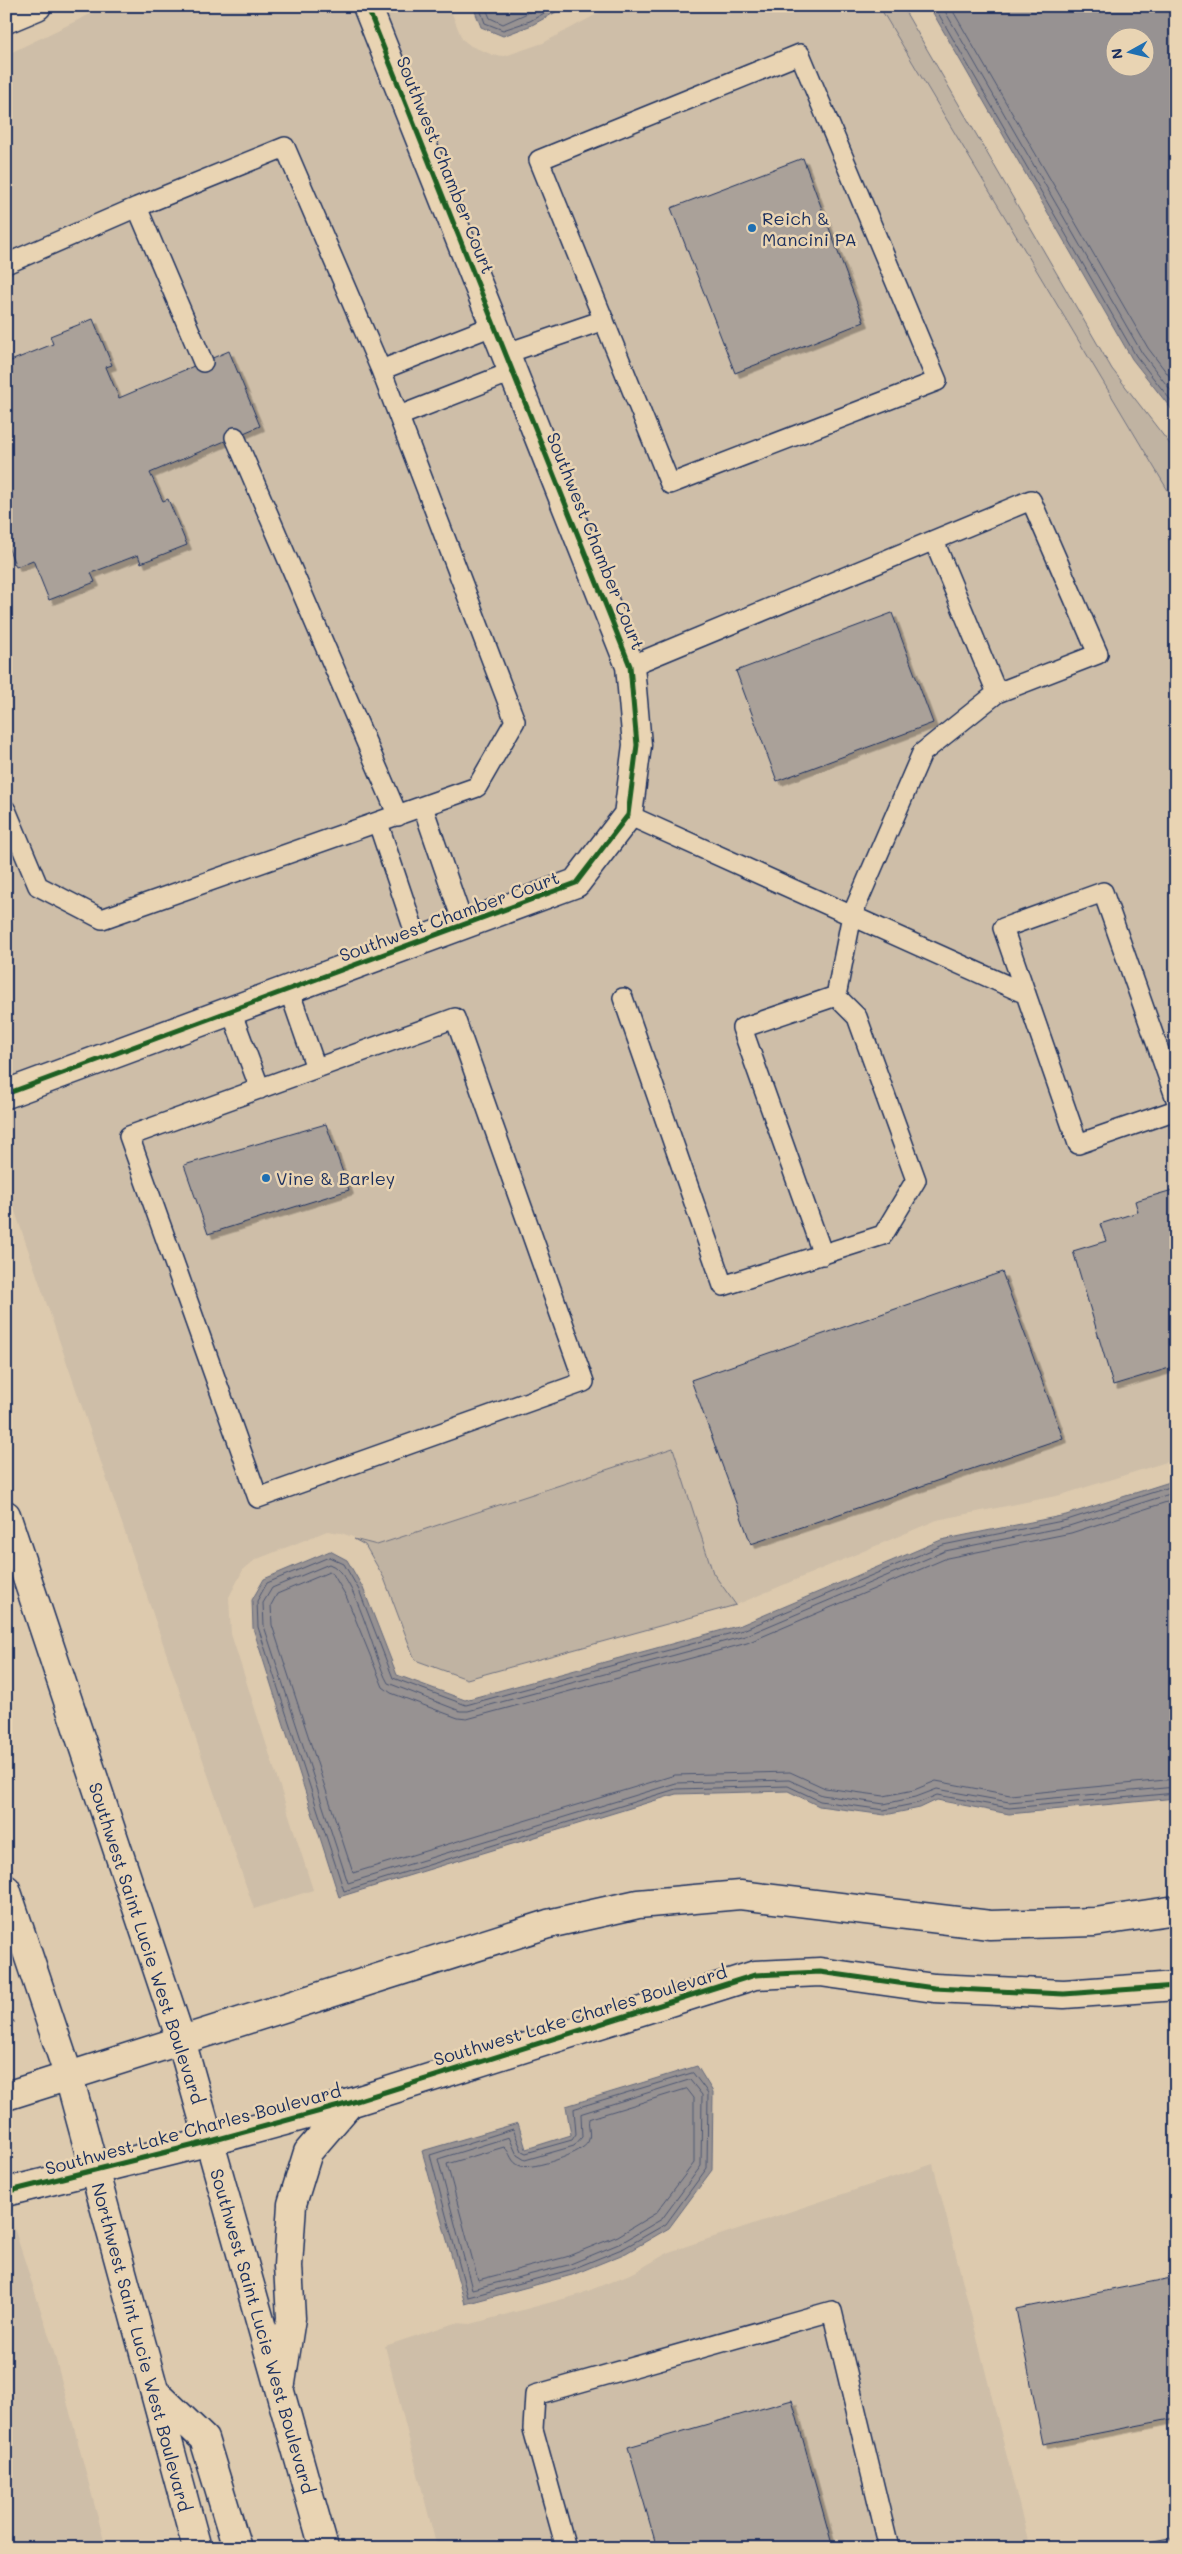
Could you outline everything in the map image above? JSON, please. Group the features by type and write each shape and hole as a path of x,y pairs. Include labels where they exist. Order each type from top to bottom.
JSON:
{"street":[{"path":"6,19 37,6"},
{"name":"Southwest Chamber Court","path":"6,1094 576,883 628,816 637,745 630,666 367,6"},
{"name":"Southwest Saint Lucie West Boulevard","path":"6,1515 181,2040 211,2141 324,2548"},
{"name":"Northwest Saint Lucie West Boulevard","path":"6,1889 68,2077 197,2548"},
{"path":"6,2096 548,1924 638,1904 740,1895 990,1925 1095,1922 1176,1910"},
{"name":"Southwest Lake Charles Boulevard","path":"6,2192 211,2141 350,2103 755,1975 820,1972 934,1988 1064,1994 1176,1986"},
{"path":"280,2392 291,2318 288,2266 292,2204 308,2152 350,2103"},
{"path":"155,2392 204,2439 237,2548"}],"lane":[{"path":"800,54 937,381 670,484 604,320 539,160 800,54"},
{"path":"6,264 136,207 285,147 382,370 515,720 477,787 102,919 38,886 6,810"},
{"path":"136,207 203,362"},
{"path":"399,416 510,362 604,320"},
{"path":"382,370 495,325"},
{"path":"236,437 398,816"},
{"path":"630,666 1031,500 1098,654 996,693 922,753 852,915 836,996"},
{"path":"934,541 996,693"},
{"path":"423,807 464,926"},
{"path":"628,816 1026,994"},
{"path":"378,823 418,942"},
{"path":"1176,1099 1103,892 1003,928 1078,1144 1176,1110"},
{"path":"289,990 316,1068"},
{"path":"623,998 723,1286 883,1235 916,1180 857,1017 836,996"},
{"path":"823,1255 742,1028 836,996"},
{"path":"232,1011 260,1089"},
{"path":"454,1018 584,1382 258,1498 129,1136 260,1089 454,1018"},
{"path":"566,2548 533,2429 535,2395 832,2311 889,2548"}],"shaded area":[{"path":"107,6 449,6 462,39 471,46 493,55 505,56 543,43 612,6 879,6 1176,504 1176,1459 1061,1495 937,1520 736,1605 713,1573 673,1448 377,1545 341,1533 327,1531 255,1560 243,1570 229,1597 231,1634 313,1890 254,1909 6,1185 6,55"},
{"path":"879,6 902,6 1112,369 1176,452 1176,504"},
{"path":"673,1448 713,1573 736,1605 467,1679 415,1660 384,1578 365,1545 354,1539 377,1545"},
{"path":"933,2164 1030,2548 437,2548 385,2346 455,2323 471,2324 578,2295 635,2272 669,2252"},
{"path":"6,2203 52,2345 106,2548 6,2548"}],"water":[{"path":"473,6 567,6 532,25 503,36 481,27"},
{"path":"929,6 1176,6 1176,415 1132,359"},
{"path":"1176,1480 1176,1798 1009,1814 937,1800 920,1808 885,1815 819,1806 788,1791 676,1794 339,1897 253,1628 252,1600 264,1579 330,1551 347,1560 363,1588 397,1675 465,1700 741,1625 941,1540 1066,1515"},
{"path":"697,2066 713,2092 712,2170 669,2228 626,2253 572,2275 465,2304 422,2151 518,2123 526,2149 571,2135 566,2106"}],"building":[{"path":"803,158 864,322 735,373 671,208"},
{"path":"93,319 112,365 106,367 119,398 229,351 260,426 150,473 163,501 168,499 187,545 141,563 138,555 91,573 95,582 49,600 33,560 16,567 6,542 6,357 8,362 53,344 50,336"},
{"path":"892,613 933,723 777,781 736,671"},
{"name":"Vine & Barley","path":"326,1124 349,1190 208,1234 184,1165"},
{"path":"1176,1189 1176,1366 1113,1385 1073,1251 1106,1241 1100,1224 1138,1212 1135,1201"},
{"path":"1002,1272 1063,1438 751,1544 691,1380"},
{"path":"1176,2277 1176,2418 1043,2444 1016,2309"},
{"path":"792,2400 833,2548 657,2548 628,2447"},
{"path":"1176,2537 1176,2548 1116,2548"}],"cycle path":[{"path":"6,1094 576,883 628,815 637,745 630,666 367,6"},
{"path":"6,2192 211,2141 350,2103 755,1975 820,1972 934,1988 1064,1994 1176,1986"}],"place":[{"name":"Reich & Mancini PA","path":"752,228"},
{"name":"Vine & Barley","path":"266,1178"}]}
